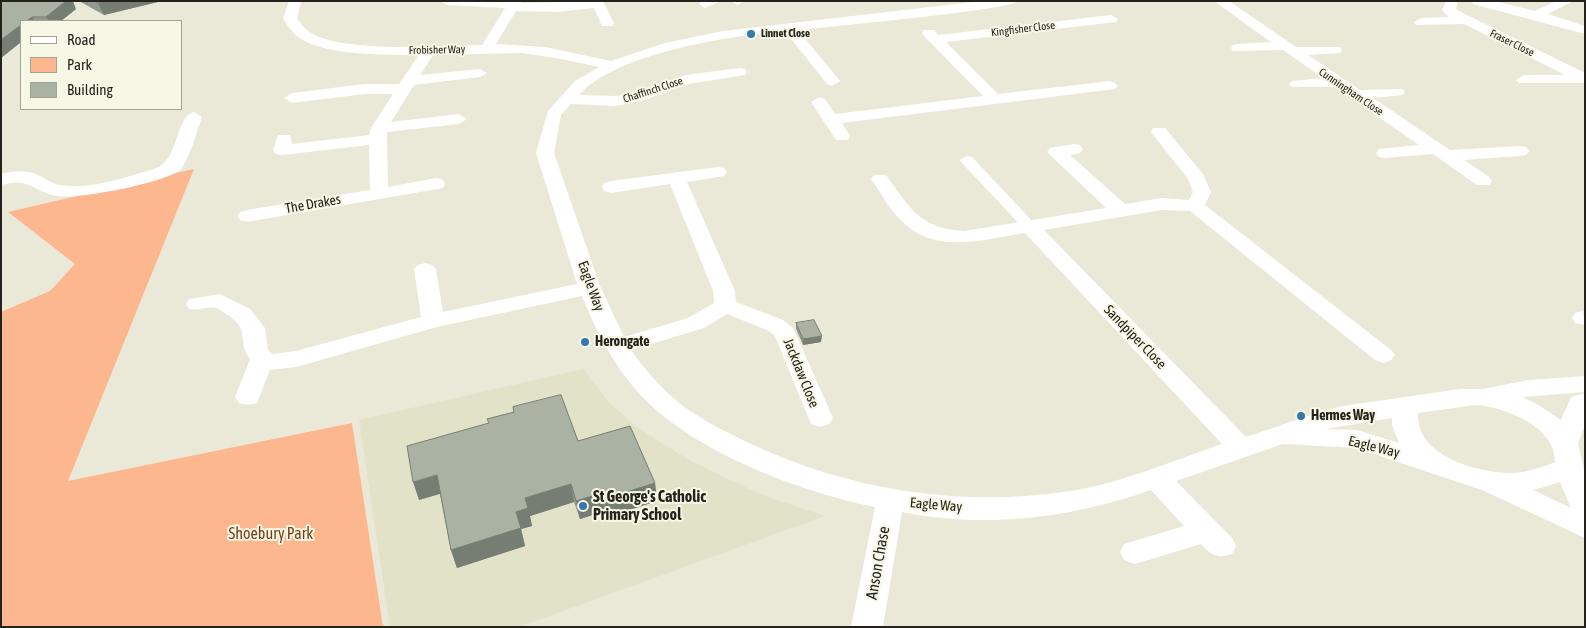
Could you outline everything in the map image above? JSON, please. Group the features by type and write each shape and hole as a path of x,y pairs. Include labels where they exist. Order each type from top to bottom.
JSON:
{"street":[{"name":"Frobisher Way","path":"295,1 290,12 292,25 298,32 319,42 360,50 487,48 552,52 612,66"},
{"path":"447,1 557,8 599,4 607,23"},
{"name":"Eagle Way","path":"1013,1 691,40 654,49 612,66 584,82 555,110 547,124 544,139 545,153 590,288 616,347 635,374 660,402 705,432 793,474 830,486 933,508 1036,506 1071,502 1157,478 1326,419 1459,397 1487,396"},
{"name":"Cunningham Close","path":"1220,1 1483,181"},
{"name":"Fraser Close","path":"1452,1 1449,10 1465,20 1584,79"},
{"path":"1478,1 1536,15 1585,30"},
{"path":"1536,15 1567,1"},
{"path":"487,48 513,4"},
{"path":"907,15 936,39 995,100"},
{"name":"Kingfisher Close","path":"936,39 1111,19"},
{"path":"1421,22 1465,20"},
{"path":"789,27 832,81"},
{"path":"1238,48 1336,50"},
{"path":"379,193 378,134 429,50"},
{"name":"Chaffinch Close","path":"565,99 604,102 622,100 685,80 740,72"},
{"path":"292,98 408,85 480,73"},
{"path":"1524,80 1584,79"},
{"path":"1297,84 1338,82"},
{"path":"831,119 1110,86"},
{"path":"1357,95 1397,92"},
{"path":"819,102 842,136"},
{"path":"5,178 29,176 51,189 71,191 163,172 174,166 194,117"},
{"path":"284,139 282,150 459,119"},
{"path":"1159,132 1196,178 1202,192 1195,206"},
{"path":"1074,148 1056,152 1120,210"},
{"path":"1385,153 1520,151"},
{"path":"967,160 1030,227"},
{"path":"611,187 718,172"},
{"path":"616,347 696,323 725,306 724,291 677,179"},
{"path":"880,179 913,223 928,232 944,237 964,237 1162,204 1195,206 1383,355"},
{"name":"The Drakes","path":"247,216 436,184"},
{"name":"Sandpiper Close","path":"1030,227 1240,448"},
{"path":"425,270 433,321"},
{"path":"220,301 242,314 254,328 256,351 262,359 270,362 296,359 433,321 590,288"},
{"path":"197,304 220,301 244,293"},
{"name":"Jackdaw Close","path":"725,306 775,325 785,333 820,418"},
{"path":"248,397 262,359"},
{"path":"1487,396 1528,388 1585,384"},
{"path":"1487,396 1512,403 1534,414 1553,427 1567,454 1585,507"},
{"path":"1406,407 1403,419 1405,430 1424,453 1440,465 1457,474 1485,481 1510,483 1552,476 1567,454 1580,403 1585,401"},
{"name":"Eagle Way","path":"1277,436 1356,439 1440,465"},
{"path":"1135,552 1214,538 1157,478"},
{"path":"1485,481 1585,527"},
{"name":"Anson Chase","path":"867,627 890,500"}],"shaded area":[{"name":"St George's Catholic Primary School","path":"583,369 609,402 635,426 691,461 762,495 825,516 519,627 390,627 359,420"}],"green space":[{"name":"Shoebury Park","path":"194,169 68,481 352,423 383,627 1,627 1,312 50,291 75,264 8,212"}],"building":[{"path":"1,1 66,1 46,17 32,17 28,20 20,20 20,26 1,40"},
{"path":"814,320 822,336 803,339 796,323"},
{"path":"561,395 578,441 630,426 655,483 604,499 602,493 576,501 571,484 525,498 528,508 516,512 521,528 451,550 437,475 413,482 407,446 489,423 487,419 514,412 513,407"}],"place":[{"name":"Linnet Close","path":"751,34"},
{"name":"Herongate","path":"585,342"},
{"name":"Hermes Way","path":"1301,416"},
{"name":"St George's Catholic Primary School","path":"583,506"}]}
